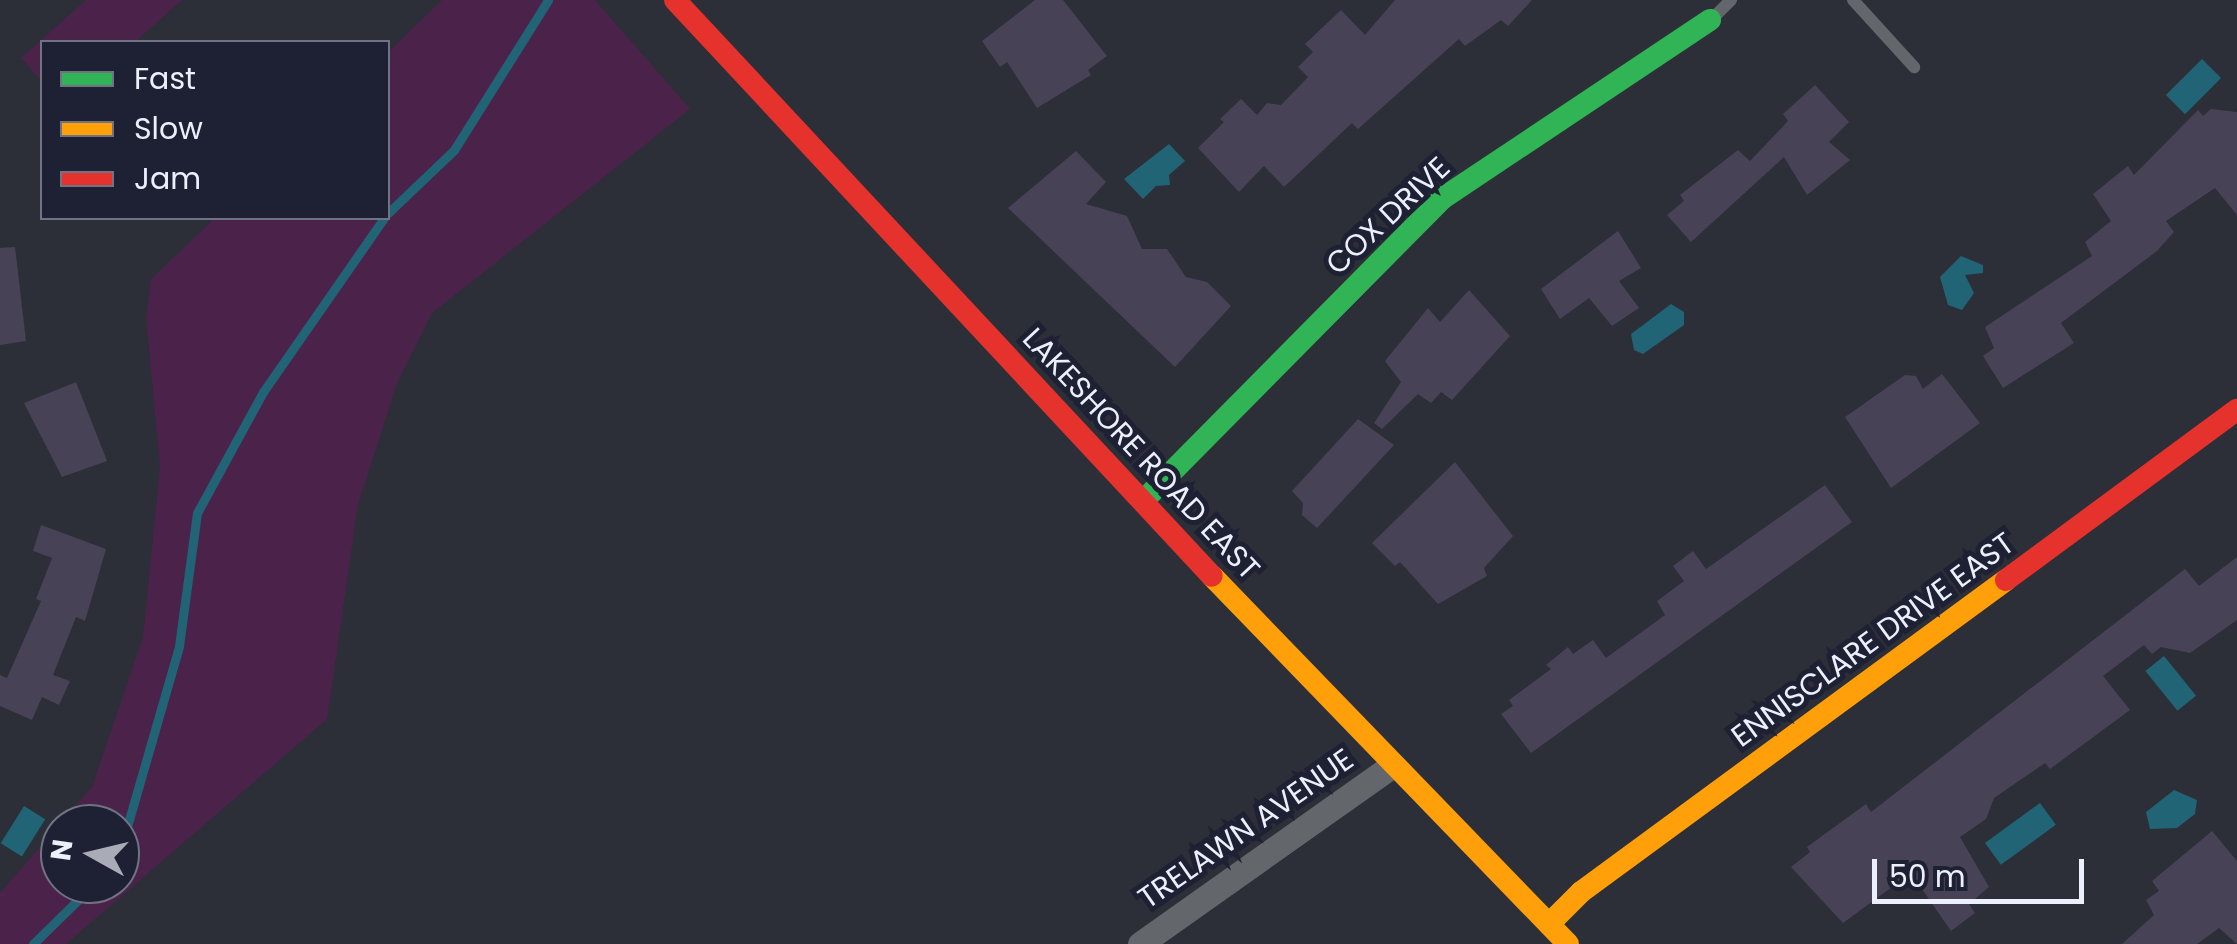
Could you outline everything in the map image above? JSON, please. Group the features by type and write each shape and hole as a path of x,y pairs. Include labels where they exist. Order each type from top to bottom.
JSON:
{"street":[{"name":"LAKESHORE ROAD EAST","path":"675,0 1390,768 1568,944"},
{"name":"COX DRIVE","path":"1144,500 1443,198 1710,20"},
{"name":"ENNISCLARE DRIVE EAST","path":"1549,924 1581,892 2237,410"},
{"name":"TRELAWN AVENUE","path":"1140,944 1390,768"}],"lane":[{"path":"1710,20 1731,0"},
{"path":"1853,0 1914,67"}],"shaded area":[{"path":"86,0 182,0 137,40 41,40"},
{"path":"442,0 595,0 690,109 432,313 397,383 358,505 327,719 140,880 140,804 77,804 92,787 143,637 160,467 146,317 151,279 213,220 390,220 390,50"},
{"path":"40,41 40,80 21,58"},
{"path":"40,847 40,904 112,904 66,944 0,944 0,893"}],"water":[{"path":"2202,59 2221,78 2185,114 2166,95"},
{"path":"1169,144 1185,161 1169,175 1170,185 1156,186 1143,199 1124,179"},
{"path":"1961,256 1983,265 1983,273 1965,275 1974,293 1962,310 1948,305 1940,277"},
{"path":"1671,304 1684,312 1684,325 1643,354 1634,350 1631,334"},
{"path":"2164,656 2196,696 2177,711 2145,671"},
{"path":"2174,790 2197,800 2195,814 2177,828 2150,829 2146,812"},
{"path":"2040,803 2056,825 2001,865 1985,843"},
{"path":"24,806 40,816 40,828 22,857 1,843"}],"building":[{"path":"1035,0 1063,0 1107,56 1088,70 1091,75 1037,108 1007,62 1000,67 982,41"},
{"path":"1395,0 1532,0 1508,26 1501,20 1465,46 1459,39 1358,129 1352,123 1284,187 1264,166 1239,192 1198,148 1224,122 1220,119 1241,99 1257,115 1267,103 1281,105 1308,77 1298,67 1313,52 1305,44 1341,10 1365,35"},
{"path":"1815,85 1849,122 1829,142 1850,160 1807,195 1784,157 1691,242 1667,215 1684,201 1680,195 1738,150 1750,161 1788,121 1783,114"},
{"path":"2211,109 2237,112 2237,215 2215,188 2166,221 2174,232 2157,251 2061,323 2074,343 2003,388 1983,356 1994,348 1985,327 2092,256 2085,242 2111,221 2093,194 2128,166 2134,175 2198,110 2203,116"},
{"path":"1076,151 1106,182 1086,204 1127,216 1142,249 1167,249 1186,277 1207,282 1231,306 1175,367 1008,208"},
{"path":"1618,231 1641,268 1619,281 1639,308 1612,326 1589,298 1560,319 1541,289"},
{"path":"15,247 26,341 0,345 0,248"},
{"path":"1469,290 1510,336 1452,400 1441,392 1431,403 1418,394 1382,429 1374,423 1401,382 1385,361 1428,308 1440,322"},
{"path":"1942,374 1980,423 1891,488 1845,417 1905,375 1916,376 1923,389"},
{"path":"76,382 107,461 62,477 24,403"},
{"path":"1358,419 1394,445 1317,528 1302,515 1303,503 1292,491"},
{"path":"1455,462 1513,536 1484,568 1487,576 1438,604 1400,562 1395,566 1372,543"},
{"path":"1825,485 1852,522 1531,753 1501,714 1513,706 1509,700 1551,669 1546,665 1568,647 1573,654 1593,640 1606,658 1665,615 1657,601 1684,581 1673,566 1693,551 1706,569"},
{"path":"41,525 106,549 85,621 76,617 53,675 70,681 59,705 42,697 32,720 0,706 0,675 7,678 41,601 36,599 52,558 33,551"},
{"path":"2237,557 2237,620 2190,653 2161,647 2152,654 2144,645 2103,676 2130,710 2050,769 2045,763 1994,798 1986,819 1960,837 1989,887 1969,904 1975,913 1951,931 1911,873 1843,923 1791,867 1810,852 1807,847 1866,804 1871,812 2185,569 2199,586"},
{"path":"2212,831 2237,861 2237,944 2219,928 2197,944 2122,944 2154,915 2146,900 2159,891 2152,881"}],"waterway":[{"path":"390,211 454,150 548,0"},
{"path":"134,804 179,646 197,513 263,392 383,220"},
{"path":"33,944 74,904"}],"traffic: fast":[{"path":"1144,500 1443,198 1710,20"}],"traffic: slow":[{"path":"1212,576 1568,944"},
{"path":"1549,924 1581,892 2006,580"}],"traffic: jam":[{"path":"675,0 1212,576"},
{"path":"2006,580 2237,410"}]}
